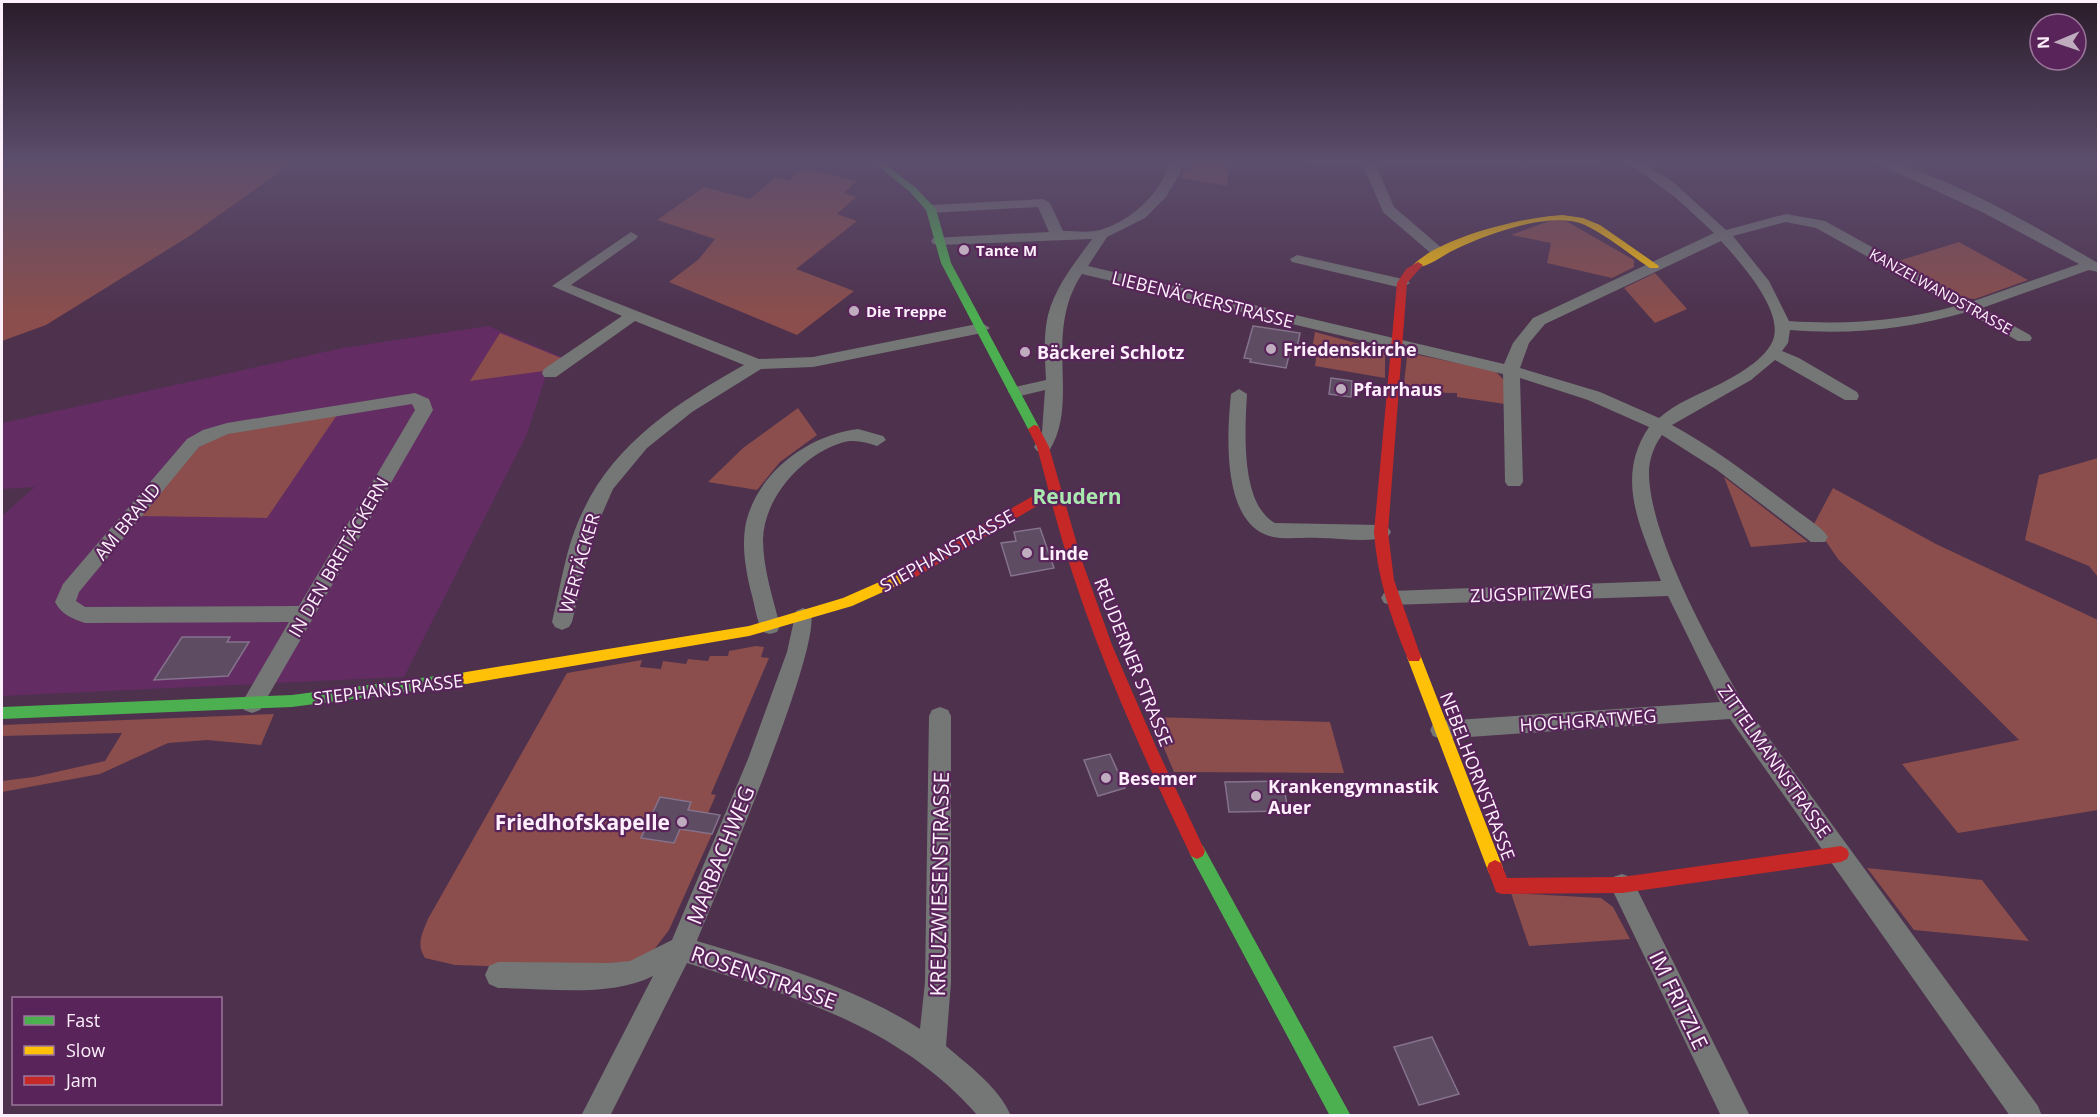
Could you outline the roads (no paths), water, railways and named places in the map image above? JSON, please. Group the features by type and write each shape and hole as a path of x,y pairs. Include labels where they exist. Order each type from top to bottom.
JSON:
{"street":[{"name":"REUDERNER STRASSE","path":"932,213 946,263 1043,447 1076,565 1103,637 1169,793 1216,889 1341,1116"},
{"path":"1047,213 1058,237"},
{"path":"938,241 1102,234 1142,213"},
{"path":"1393,213 1438,252"},
{"path":"1700,213 1766,285 1779,306 1784,325 1868,328 1973,308 2095,267"},
{"path":"1994,213 2095,267"},
{"path":"1297,259 1402,283 1410,271 1438,252 1530,220 1558,216 1582,220 1654,266"},
{"name":"KANZELWANDSTRASSE","path":"1511,370 1514,356 1525,335 1539,321 1722,235 1786,218 1820,224 2024,338"},
{"path":"1043,447 1051,432 1054,383 1053,335 1056,314 1068,284 1102,234"},
{"path":"631,236 560,286 757,364 813,362 982,328"},
{"name":"LIEBENÄCKERSTRASSE","path":"1078,268 1211,303 1511,370 1600,398 1660,427 1750,486 1818,537"},
{"name":"NEBELHORNSTRASSE","path":"1402,283 1380,532 1382,564 1391,598 1502,886 1622,885 1841,854"},
{"path":"550,374 635,314"},
{"name":"ZITTELMANNSTRASSE","path":"1784,325 1782,339 1772,353 1745,376 1668,417 1660,427 1645,449 1641,465 1643,503 1672,588 1698,645 1736,710 2028,1116"},
{"path":"1772,353 1793,362 1851,396"},
{"name":"WERTÄCKER","path":"562,622 592,510 616,472 659,426 702,395 757,364"},
{"path":"1511,370 1514,482"},
{"path":"1016,392 1054,383"},
{"path":"1239,394 1235,423 1236,445 1249,508 1254,520 1262,528 1380,532"},
{"name":"AM BRAND","path":"304,614 85,615 73,611 65,602 70,589 181,454 209,434 396,400 415,398 423,403 424,410"},
{"name":"IN DEN BREITÄCKERN","path":"252,704 424,410"},
{"path":"770,626 754,545 755,525 765,498 793,466 824,441 847,436 870,437 877,440"},
{"name":"STEPHANSTRASSE","path":"2,713 252,704 490,675 652,649 770,626 846,602 906,576 1038,500 1056,495"},
{"name":"ZUGSPITZWEG","path":"1391,598 1672,588"},
{"name":"MARBACHWEG","path":"595,1116 681,950 759,759 798,652 803,616"},
{"name":"HOCHGRATWEG","path":"1441,730 1736,710"},
{"name":"KREUZWIESENSTRASSE","path":"932,1051 938,982 940,716"},
{"name":"IM FRITZLE","path":"1622,885 1736,1116"},
{"name":"ROSENSTRASSE","path":"498,975 609,976 632,973 681,950 766,975 872,1016 932,1051 997,1116"}],"place":[{"name":"Tante M","path":"964,250"},
{"name":"Die Treppe","path":"854,311"},
{"name":"Friedenskirche","path":"1271,349"},
{"name":"Bäckerei Schlotz","path":"1025,352"},
{"name":"Pfarrhaus","path":"1341,389"},
{"name":"Linde","path":"1027,553"},
{"name":"Besemer","path":"1106,778"},
{"name":"Krankengymnastik Auer","path":"1256,796"},
{"name":"Friedhofskapelle","path":"682,822"}],"district":[{"name":"Reudern","path":"1077,496"}]}
